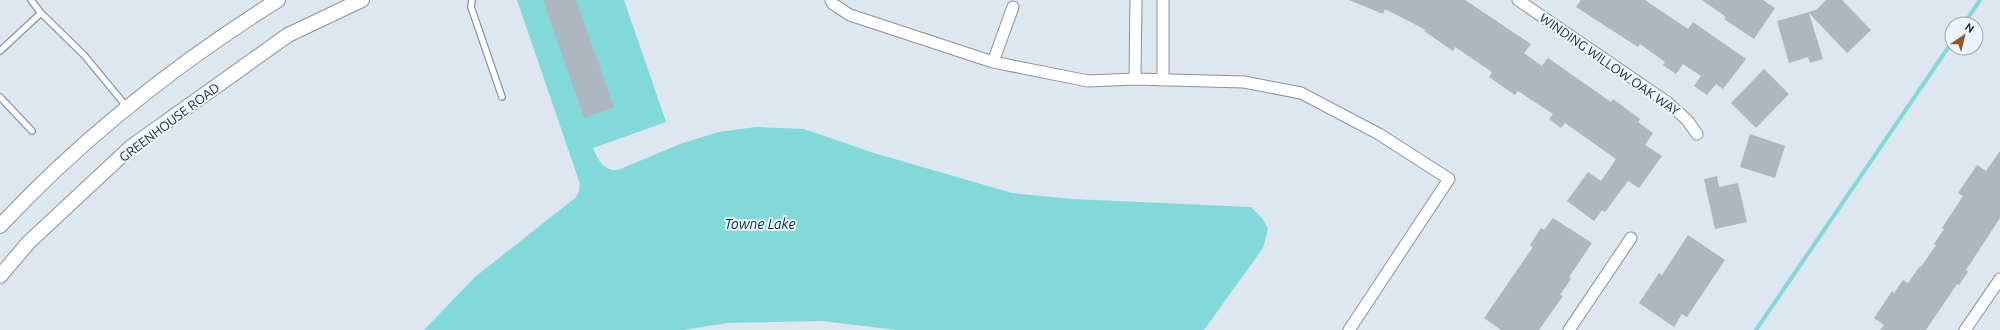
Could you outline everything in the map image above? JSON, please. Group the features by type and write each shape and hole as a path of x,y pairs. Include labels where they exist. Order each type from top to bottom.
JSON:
{"street":[{"path":"2,221 72,152 126,106 198,52 278,0"},
{"name":"GREENHOUSE ROAD","path":"0,276 29,242 131,147 288,35 362,0"},
{"path":"831,0 833,4 850,15 993,62 1088,81 1135,79 1244,82 1301,93 1379,134 1448,179 1349,330"},
{"path":"1135,79 1136,0"},
{"path":"1163,0 1163,80"},
{"name":"WINDING WILLOW OAK WAY","path":"1518,0 1667,102 1687,120 1697,134"},
{"path":"993,62 1013,7"},
{"path":"1569,330 1631,238"},
{"path":"1965,330 2000,279"}],"lane":[{"path":"31,0 41,13 84,55 126,106"},
{"path":"472,0 471,7 502,97"},
{"path":"0,51 41,13"},
{"path":"0,97 32,131"}],"water":[{"name":"Towne Lake","path":"517,0 624,0 666,122 593,148 602,164 609,169 618,170 680,144 719,132 756,127 804,129 874,153 1012,193 1072,199 1251,207 1262,218 1268,229 1263,248 1204,330 897,330 822,321 727,323 683,330 424,330 475,277 575,198 579,192 580,184"}],"building":[{"path":"543,0 576,0 614,107 584,118"},
{"path":"1349,0 1465,0 1531,44 1524,53 1542,66 1548,58 1611,102 1613,99 1640,119 1638,122 1653,133 1645,145 1662,156 1639,188 1628,181 1605,212 1602,210 1594,221 1567,201 1588,172 1601,181 1616,159 1565,123 1561,128 1549,119 1553,114 1518,91 1515,95 1489,77 1492,72 1455,47 1453,51 1424,31 1426,30 1385,9 1383,14"},
{"path":"1581,0 1645,0 1688,29 1693,22 1746,59 1723,89 1716,84 1707,95 1694,86 1701,76 1683,64 1676,74 1663,65 1665,62 1640,44 1638,47 1576,7"},
{"path":"1702,0 1763,0 1775,8 1754,39 1724,19 1726,17"},
{"path":"1826,0 1842,0 1871,30 1847,53 1809,13 1823,59 1810,63 1808,57 1789,63 1777,21 1816,10"},
{"path":"1764,69 1789,94 1756,128 1731,103"},
{"path":"1750,134 1785,146 1775,178 1740,167"},
{"path":"2000,151 2000,218 1966,270 1968,272 1959,285 1957,284 1926,330 1880,330 1884,325 1874,318 1892,291 1894,293 1903,280 1908,283 1936,245 1934,244 1944,229 1942,228 1963,196 1958,193 1977,165 1986,171"},
{"path":"1717,176 1719,187 1738,183 1747,222 1715,229 1704,179"},
{"path":"1553,218 1592,243 1569,277 1571,279 1560,295 1563,296 1539,330 1501,330 1484,318 1533,247 1530,245 1541,228 1544,230"},
{"path":"1688,235 1725,260 1687,317 1682,314 1674,327 1639,303 1659,273 1662,275"}],"waterway":[{"path":"1969,16 1980,0"},
{"path":"1756,330 1944,54"}]}
